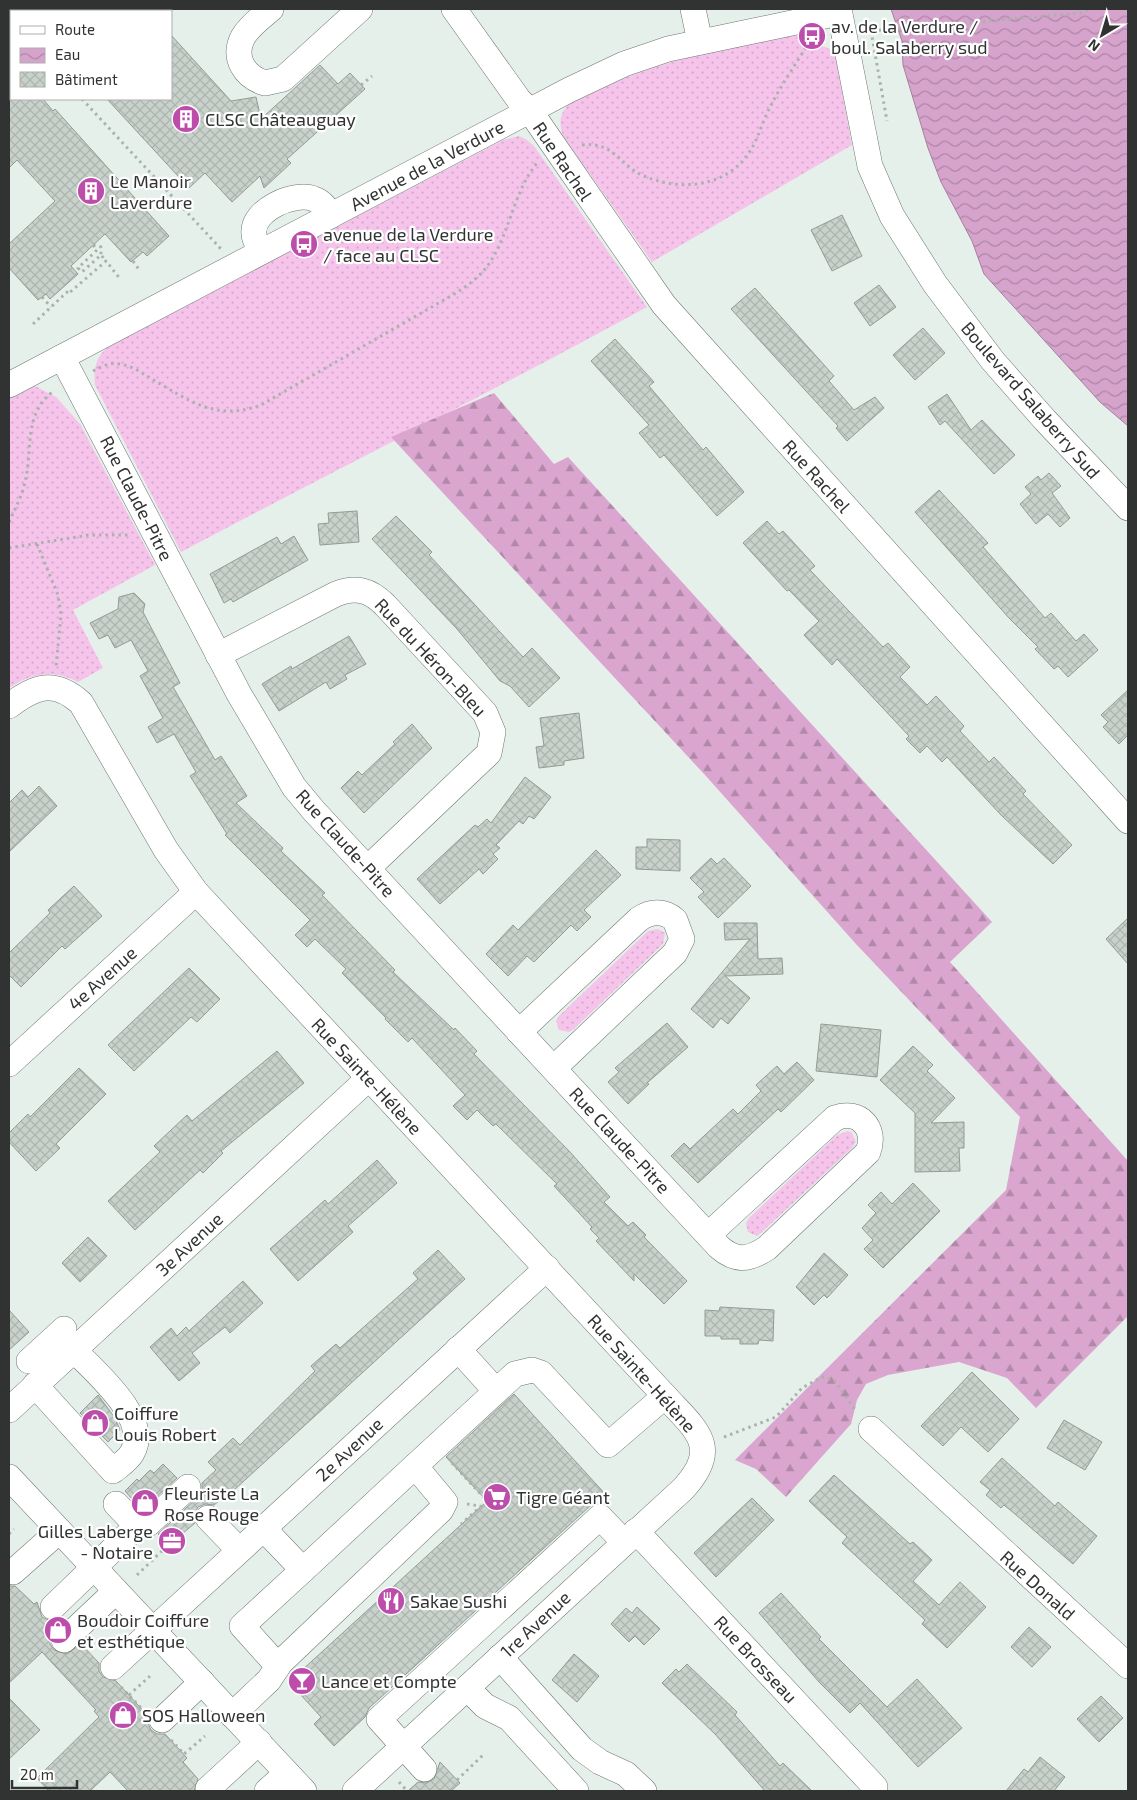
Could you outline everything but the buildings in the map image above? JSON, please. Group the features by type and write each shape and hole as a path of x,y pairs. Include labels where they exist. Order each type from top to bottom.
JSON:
{"street":[{"path":"271,9 248,30 240,47 243,67 249,76 265,83 283,79 360,9"},
{"name":"Rue Rachel","path":"454,9 519,100 530,111 574,178 664,305 1128,821"},
{"path":"693,9 700,42"},
{"name":"Avenue de la Verdure","path":"9,385 530,111 624,64 700,42 839,11"},
{"name":"Boulevard Salaberry Sud","path":"839,11 870,166 879,191 905,240 954,311 1009,380 1128,508"},
{"path":"261,252 255,239 254,227 264,212 277,204 294,198 312,198 322,204 330,216"},
{"name":"Rue Claude-Pitre","path":"62,357 218,655 294,787 314,811 708,1236 727,1255 734,1258 748,1258 767,1248 868,1152 872,1136 865,1124 852,1116 842,1115 835,1118 708,1236"},
{"name":"Rue du Héron-Bleu","path":"218,655 336,594 357,589 366,591 385,605 486,713 493,732 488,753 368,868"},
{"path":"9,706 36,689 55,688"},
{"name":"Rue Sainte-Hélène","path":"55,688 74,696 88,712 166,850 196,892 665,1396 702,1441 709,1445"},
{"name":"4e Avenue","path":"9,1064 196,892"},
{"path":"520,1032 639,919 653,912 662,913 675,920 682,939 675,953 554,1068"},
{"name":"3e Avenue","path":"9,1410 29,1370 69,1339 369,1078"},
{"name":"2e Avenue","path":"116,1675 152,1630 547,1268"},
{"path":"29,1370 113,1472 131,1455 136,1440 134,1418 69,1339"},
{"path":"458,1350 496,1391"},
{"path":"278,1666 242,1626 515,1374 532,1370 541,1372 608,1445 665,1396"},
{"name":"Rue Donald","path":"871,1429 1128,1666"},
{"name":"1re Avenue","path":"355,1791 692,1479 709,1445"},
{"path":"232,1715 269,1680 278,1666 445,1506 442,1495 415,1466"},
{"path":"10,1481 304,1791"},
{"path":"53,1607 92,1567 137,1526 148,1524 188,1487"},
{"path":"116,1504 137,1526"},
{"name":"Rue Brosseau","path":"403,1747 379,1719 600,1517 630,1537 875,1787"},
{"path":"208,1518 239,1550"},
{"path":"263,1528 303,1570"},
{"path":"13,1572 59,1531"},
{"path":"64,1640 116,1591"},
{"path":"500,1657 582,1749 600,1762 626,1774 644,1791"},
{"path":"158,1723 202,1682"},
{"path":"467,1688 485,1706 509,1718 576,1791"},
{"path":"208,1789 259,1742"},
{"path":"403,1747 424,1769"},
{"path":"267,1791 287,1773"}],"path":[{"path":"887,125 871,31 894,27 1080,13 1091,9"},
{"path":"574,146 594,145 612,151 634,170 657,181 693,185 717,180 738,166 751,150 770,108 810,40"},
{"path":"362,85 372,76"},
{"path":"83,100 226,254"},
{"path":"94,370 111,364 127,366 184,398 213,410 237,412 261,405 456,293 478,277 486,269 498,248 524,181 541,158"},
{"path":"101,255 82,272 78,268 97,250 92,245 101,247 101,255 121,280"},
{"path":"33,324 106,261"},
{"path":"133,261 140,271"},
{"path":"42,298 51,307"},
{"path":"9,522 26,480 28,444 33,420 36,413 54,392"},
{"path":"9,548 89,535 136,535 153,530"},
{"path":"36,544 58,595 61,615 55,688"},
{"path":"709,1445 776,1417 802,1388 822,1377 835,1381 871,1429"},
{"path":"9,1534 14,1529"},
{"path":"137,1574 168,1545"},
{"path":"116,1675 129,1695 158,1723 184,1754 205,1736"},
{"path":"129,1695 150,1676"},
{"path":"457,1780 483,1755"},
{"path":"395,1778 407,1791"}],"shaded area":[{"path":"803,34 812,42 830,49 835,54 852,145 652,262 563,136 560,123 564,110 573,101 586,95 618,81 669,63 722,49"},
{"path":"519,136 534,146 647,307 181,552 95,385 94,374 96,364 104,351 108,347 503,140"},
{"path":"35,386 56,397 80,424 155,565 73,610 103,668 78,682 60,675 43,674 26,679 9,688 9,399"},
{"path":"658,929 665,933 663,944 574,1029 569,1032 559,1030 556,1021 559,1016 648,931"},
{"path":"848,1131 852,1133 856,1142 851,1149 761,1233 757,1236 748,1232 746,1223 749,1218 837,1135"}],"green space":[{"path":"494,393 554,464 568,457 992,922 950,962 1128,1161 1128,1316 1036,1408 1007,1378 959,1362 888,1375 866,1384 857,1400 851,1424 786,1497 756,1469 735,1460 1006,1190 1020,1117 856,944 705,775 391,437"}],"water":[{"path":"891,9 1128,9 1128,426 1100,402 984,274 972,241 941,182 928,148 903,65 902,41"}],"place":[{"name":"av. de la Verdure / boul. Salaberry sud","path":"812,36"},
{"name":"CLSC Châteauguay","path":"186,119"},
{"name":"Le Manoir Laverdure","path":"91,191"},
{"name":"avenue de la Verdure / face au CLSC","path":"304,244"},
{"name":"Coiffure Louis Robert","path":"95,1423"},
{"name":"Tigre Géant","path":"497,1497"},
{"name":"Fleuriste La Rose Rouge","path":"145,1503"},
{"name":"Gilles Laberge - Notaire","path":"172,1541"},
{"name":"Sakae Sushi","path":"391,1601"},
{"name":"Boudoir Coiffure et esthétique","path":"58,1630"},
{"name":"Lance et Compte","path":"302,1681"},
{"name":"SOS Halloween","path":"123,1715"}]}
